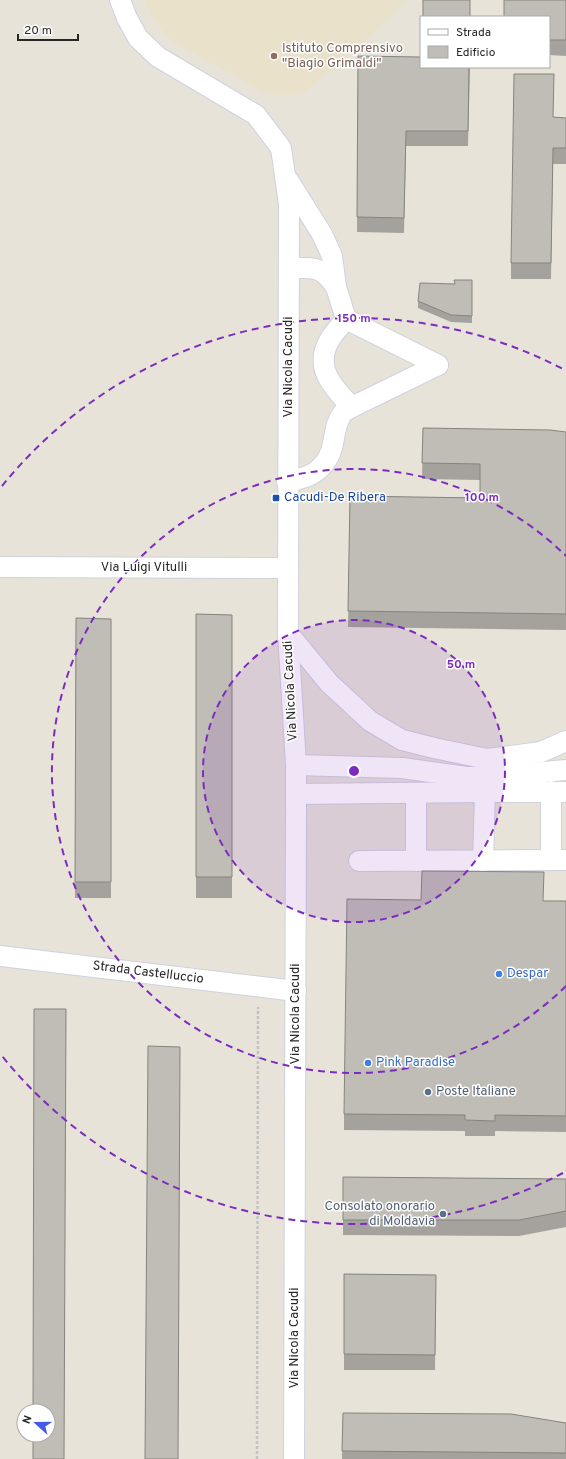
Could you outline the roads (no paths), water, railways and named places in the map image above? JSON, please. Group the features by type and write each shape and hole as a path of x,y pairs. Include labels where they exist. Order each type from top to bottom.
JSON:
{"street":[{"name":"Via Nicola Cacudi","path":"120,0 127,18 138,38 158,57 256,114 281,148 289,204 288,633 296,765 294,1459"},
{"path":"285,175 319,228 332,256 336,287 346,319 438,365 352,407 343,413 338,423 334,445 329,458 319,469 308,476 288,482"},
{"path":"289,268 314,268 327,274 336,287"},
{"path":"346,319 332,336 324,351 323,365 327,377 342,397 352,407"},
{"name":"Via Luigi Vitulli","path":"0,567 288,568"},
{"path":"288,633 329,683 370,721 402,740 487,759 541,752 566,741"},
{"path":"296,765 402,768 468,777 499,776 566,770"},
{"path":"483,861 485,792"},
{"path":"296,794 558,792 558,860 359,861"},
{"path":"416,793 416,861"},
{"name":"Strada Castelluccio","path":"0,956 296,991"}],"place":[{"name":"Istituto Comprensivo \"Biagio Grimaldi\"","path":"274,56"},
{"name":"Cacudi-De Ribera","path":"276,498"},
{"name":"Despar","path":"499,974"},
{"name":"Pink Paradise","path":"368,1063"},
{"name":"Poste Italiane","path":"428,1092"},
{"name":"Consolato onorario di Moldavia","path":"443,1214"}]}
